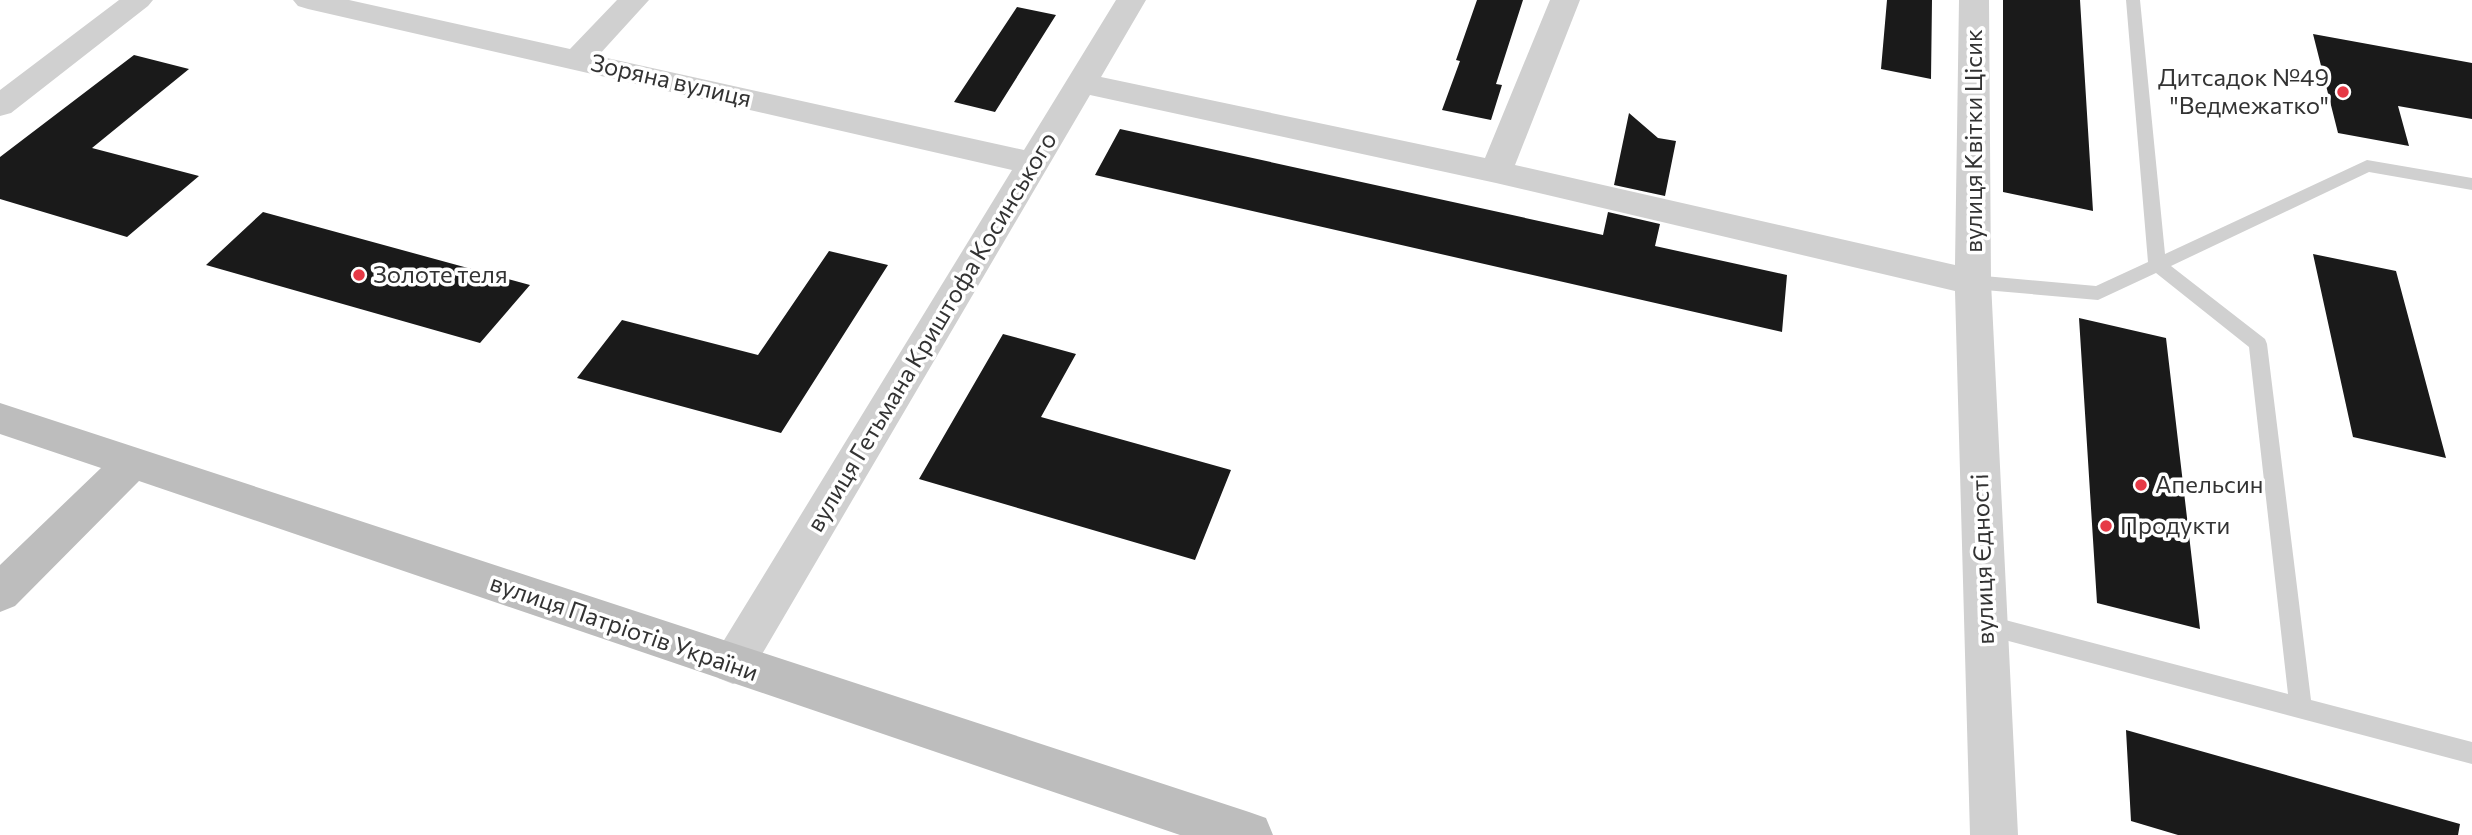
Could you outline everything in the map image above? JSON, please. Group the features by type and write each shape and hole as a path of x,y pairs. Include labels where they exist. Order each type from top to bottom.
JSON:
{"main road":[{"name":"вулиця Патріотів України","path":"0,418 1249,835"},
{"path":"0,593 133,462"}],"street":[{"path":"0,106 138,0"},
{"name":"Зоряна вулиця","path":"308,0 1034,164"},
{"path":"577,60 634,0"},
{"name":"вулиця Гетьмана Криштофа Косинського","path":"733,664 1131,0"},
{"path":"1496,172 1565,0"},
{"name":"вулиця Квітки Цісик","path":"1973,282 1975,0"},
{"path":"1080,83 1496,172 1973,282"},
{"name":"вулиця Єдності","path":"1973,282 1994,835"}],"lane":[{"path":"2133,0 2157,265 2258,344 2301,707"},
{"path":"1973,282 2098,293 2367,166 2472,184"},
{"path":"1986,625 2472,753"}],"building":[{"path":"1477,0 1523,0 1496,84 1502,85 1491,120 1442,110 1460,61 1456,60"},
{"path":"1887,0 1932,0 1931,79 1881,69"},
{"path":"2003,0 2080,0 2093,211 2003,192"},
{"path":"1017,7 1056,15 995,112 954,102"},
{"path":"2313,34 2472,63 2472,119 2398,106 2409,146 2338,133"},
{"path":"134,55 189,69 92,148 199,176 127,237 0,199 0,157"},
{"path":"1629,113 1658,138 1676,141 1665,196 1614,185"},
{"path":"1120,129 1603,235 1608,212 1660,224 1655,246 1787,275 1782,332 1095,175"},
{"path":"263,212 530,285 480,343 206,265"},
{"path":"829,251 888,265 781,433 577,378 622,320 758,355"},
{"path":"2313,254 2396,271 2446,458 2353,437"},
{"path":"2079,318 2166,338 2200,629 2097,603"},
{"path":"1003,334 1076,354 1041,417 1231,470 1195,560 919,479"},
{"path":"2126,730 2460,824 2458,835 2178,835 2131,821"}],"place":[{"name":"Дитсадок №49 \"Ведмежатко\"","path":"2343,92"},
{"name":"Золоте теля","path":"359,275"},
{"name":"Апельсин","path":"2141,485"},
{"name":"Продукти","path":"2106,526"}]}
